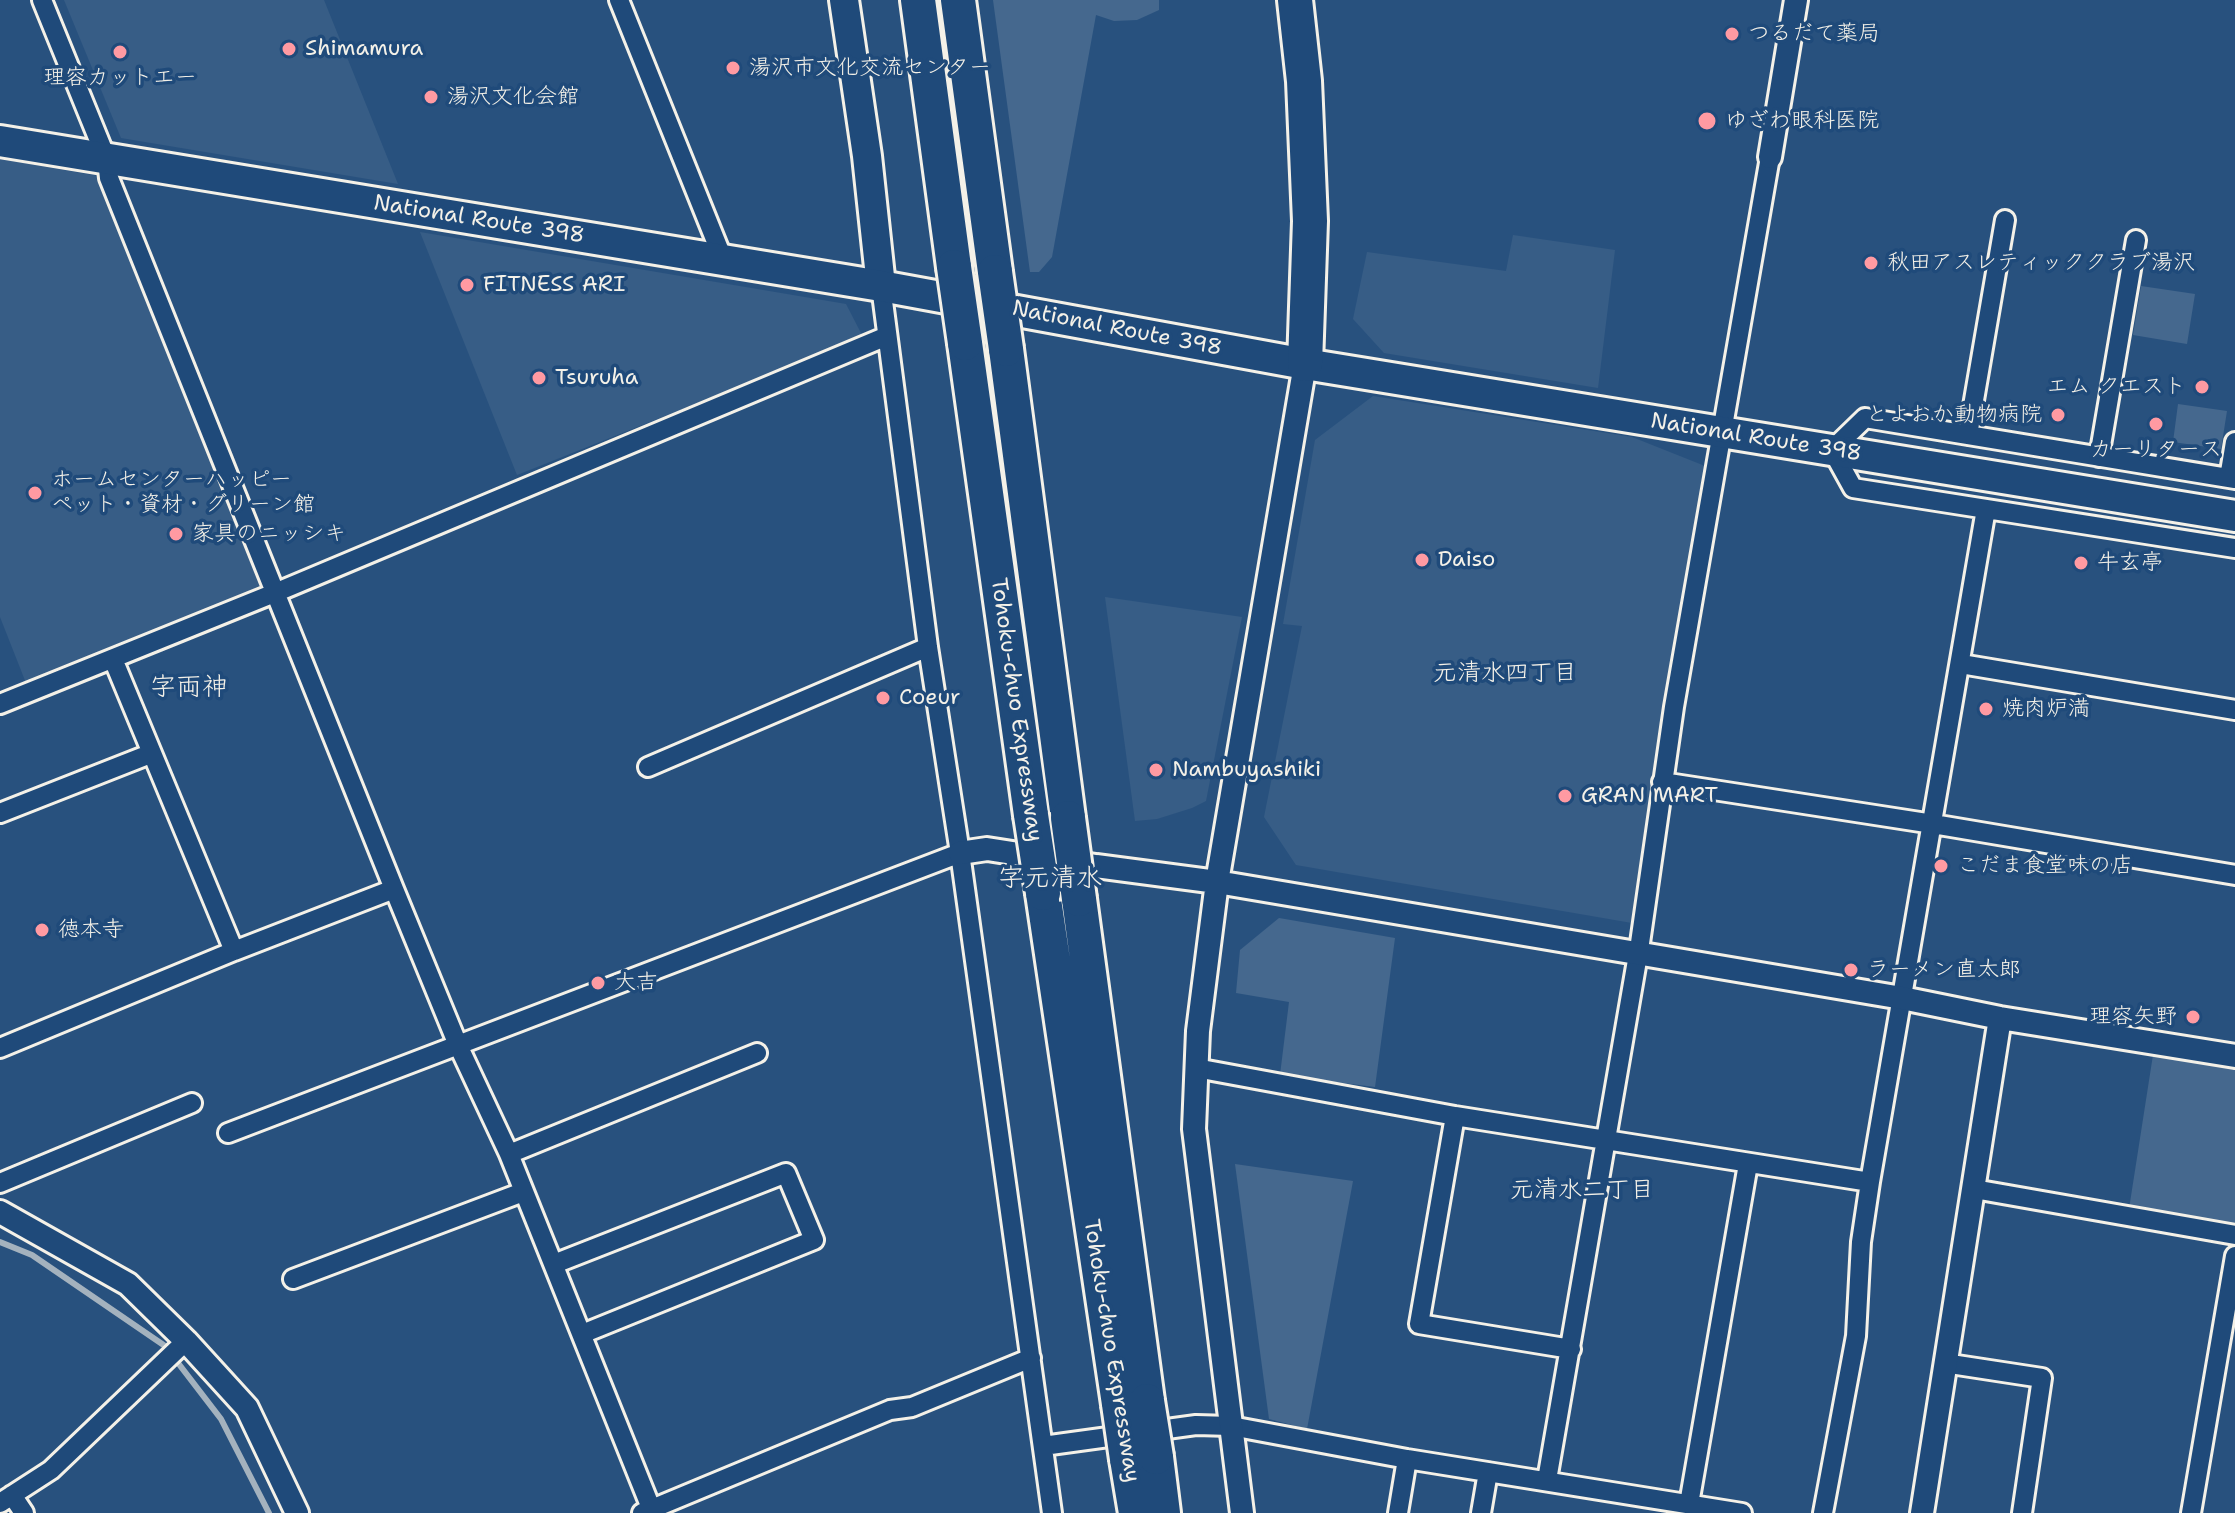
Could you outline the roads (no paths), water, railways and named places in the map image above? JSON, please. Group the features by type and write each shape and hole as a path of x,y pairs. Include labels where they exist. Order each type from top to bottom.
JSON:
{"highway":[{"name":"Tohoku-chuo Expressway","path":"918,0 1031,815 1133,1402 1141,1458 1136,1513"},
{"name":"Tohoku-chuo Expressway","path":"958,0 1079,899 1133,1402"},
{"path":"1295,0 1304,81 1310,221 1305,364"},
{"path":"1304,81 1308,0"},
{"name":"National Route 398","path":"0,141 723,259 1305,364 2235,516"},
{"name":"Tohoku-chuo Expressway","path":"1141,1458 1163,1513"}],"main road":[{"path":"844,0 867,156 881,286"}],"street":[{"path":"42,0 107,160 109,178 394,889 458,1045 509,1154 582,1334 649,1512 890,1410 912,1407 1031,1358"},
{"path":"619,0 723,259"},
{"path":"1547,1480 1637,955 1662,782 1796,0"},
{"path":"1968,435 2005,220"},
{"path":"2099,457 2136,240"},
{"path":"881,286 928,647 960,853 1052,1513"},
{"path":"0,704 277,592 887,336"},
{"path":"1242,1513 1194,1129 1198,1031 1217,882 1305,364"},
{"path":"2235,442 2232,478 1865,418 1832,450 1853,488 2235,548"},
{"path":"1823,1513 1856,1336 1861,1242 1870,1182 1986,509"},
{"path":"648,767 928,647"},
{"path":"113,659 234,951"},
{"path":"1961,664 2235,710"},
{"path":"0,813 150,754"},
{"path":"1662,782 2235,875"},
{"path":"228,1133 960,853 987,849 1217,882 2235,1056"},
{"path":"0,1048 394,889"},
{"path":"1922,1513 2000,1018"},
{"path":"509,1154 757,1053"},
{"path":"1196,1068 1455,1116 1870,1182"},
{"path":"0,1183 192,1103"},
{"path":"1455,1116 1419,1324 1571,1349"},
{"path":"1689,1504 1748,1164"},
{"path":"554,1264 786,1173 814,1240 582,1334"},
{"path":"1974,1189 2235,1235"},
{"path":"293,1279 523,1192"},
{"path":"0,1212 128,1284 186,1341 247,1408 297,1513"},
{"path":"2191,1513 2235,1256"},
{"path":"24,1513 6,1499 51,1470 186,1341"},
{"path":"1944,1363 2042,1378 2022,1513"},
{"path":"1043,1446 1196,1425 1231,1426 1407,1459 1547,1480 1652,1506 1689,1504 1742,1513"},
{"path":"1398,1513 1407,1459"},
{"path":"1481,1513 1488,1472"}],"waterway":[{"path":"0,1242 32,1255 165,1346 221,1419 269,1513"}],"place":[{"name":"つるだて薬局","path":"1732,34"},
{"name":"Shimamura","path":"289,49"},
{"name":"理容カットエー","path":"120,52"},
{"name":"湯沢市文化交流センター","path":"733,68"},
{"name":"湯沢文化会館","path":"431,97"},
{"name":"ゆざわ眼科医院","path":"1707,121"},
{"name":"秋田アスレティッククラブ湯沢","path":"1871,263"},
{"name":"FITNESS ARI","path":"467,285"},
{"name":"Tsuruha","path":"539,378"},
{"name":"エム クエスト","path":"2202,387"},
{"name":"とよおか動物病院","path":"2058,415"},
{"name":"カーリタース","path":"2156,424"},
{"name":"ホームセンターハッピー ペット・資材・グリーン館","path":"35,493"},
{"name":"家具のニッシキ","path":"176,534"},
{"name":"Daiso","path":"1422,560"},
{"name":"牛玄亭","path":"2081,563"},
{"name":"Coeur","path":"883,698"},
{"name":"焼肉炉満","path":"1986,709"},
{"name":"Nambuyashiki","path":"1156,770"},
{"name":"GRAN MART","path":"1565,796"},
{"name":"こだま食堂味の店","path":"1941,866"},
{"name":"徳本寺","path":"42,930"},
{"name":"ラーメン直太郎","path":"1851,970"},
{"name":"大吉","path":"598,983"},
{"name":"理容矢野","path":"2193,1017"}],"district":[{"name":"元清水四丁目","path":"1505,674"},
{"name":"字両神","path":"189,688"},
{"name":"字元清水","path":"1050,879"},
{"name":"元清水二丁目","path":"1582,1191"}]}
